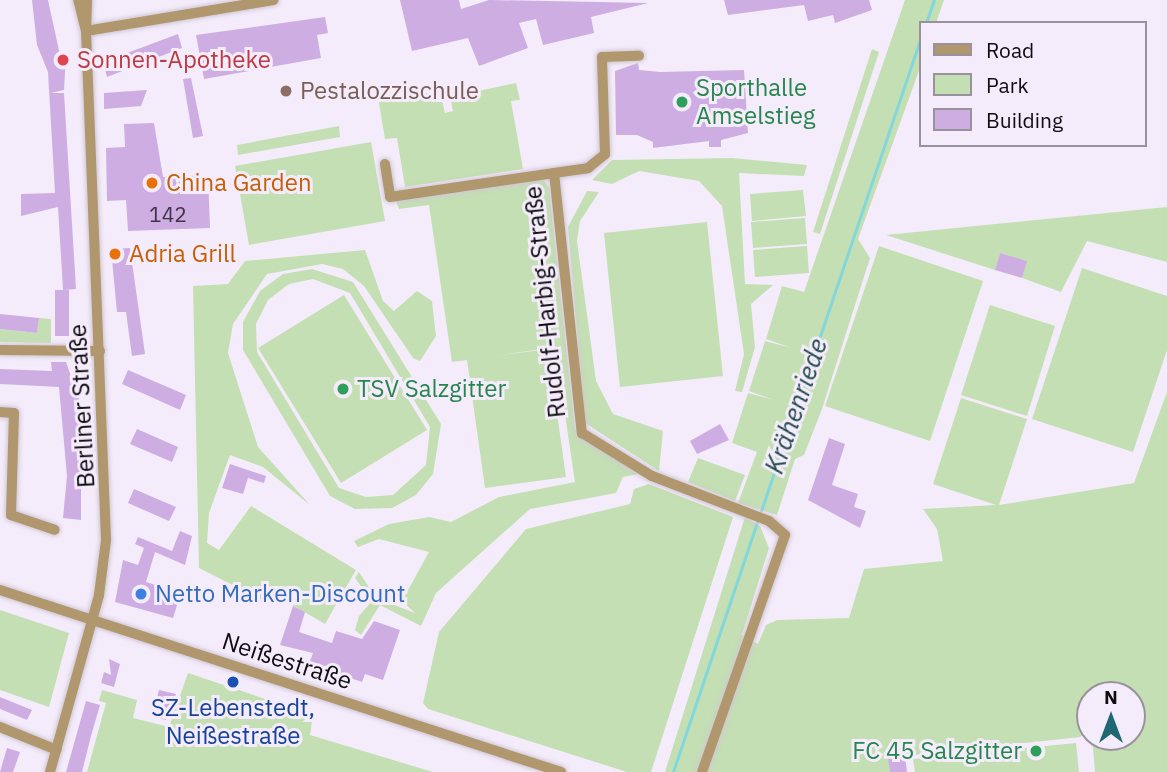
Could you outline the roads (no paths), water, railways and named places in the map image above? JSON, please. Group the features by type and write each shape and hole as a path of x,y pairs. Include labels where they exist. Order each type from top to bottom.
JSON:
{"street":[{"name":"Berliner Straße","path":"78,0 86,31"},
{"name":"Berliner Straße","path":"50,772 93,620 106,540 87,0"},
{"path":"86,31 273,0"},
{"path":"554,173 587,168 606,154 602,57 639,56"},
{"name":"Rudolf-Harbig-Straße","path":"385,164 390,197 554,173 582,433 652,476 752,514 782,529 785,542 702,772"},
{"path":"0,350 100,351"},
{"path":"0,412 14,413 12,515 55,530"},
{"name":"Neißestraße","path":"0,590 561,772"},
{"path":"0,727 57,750"}],"waterway":[{"name":"Krähenriede","path":"927,21 934,0"},
{"name":"Krähenriede","path":"760,514 918,46"},
{"name":"Krähenriede","path":"673,772 758,520"}],"place":[{"name":"Sonnen-Apotheke","path":"63,60"},
{"name":"Pestalozzischule","path":"286,91"},
{"name":"Sporthalle Amselstieg","path":"682,102"},
{"name":"China Garden","path":"152,183"},
{"name":"Adria Grill","path":"115,254"},
{"name":"TSV Salzgitter","path":"343,389"},
{"name":"Netto Marken-Discount","path":"141,594"},
{"name":"SZ-Lebenstedt, Neißestraße","path":"233,682"},
{"name":"FC 45 Salzgitter","path":"1036,751"}]}
